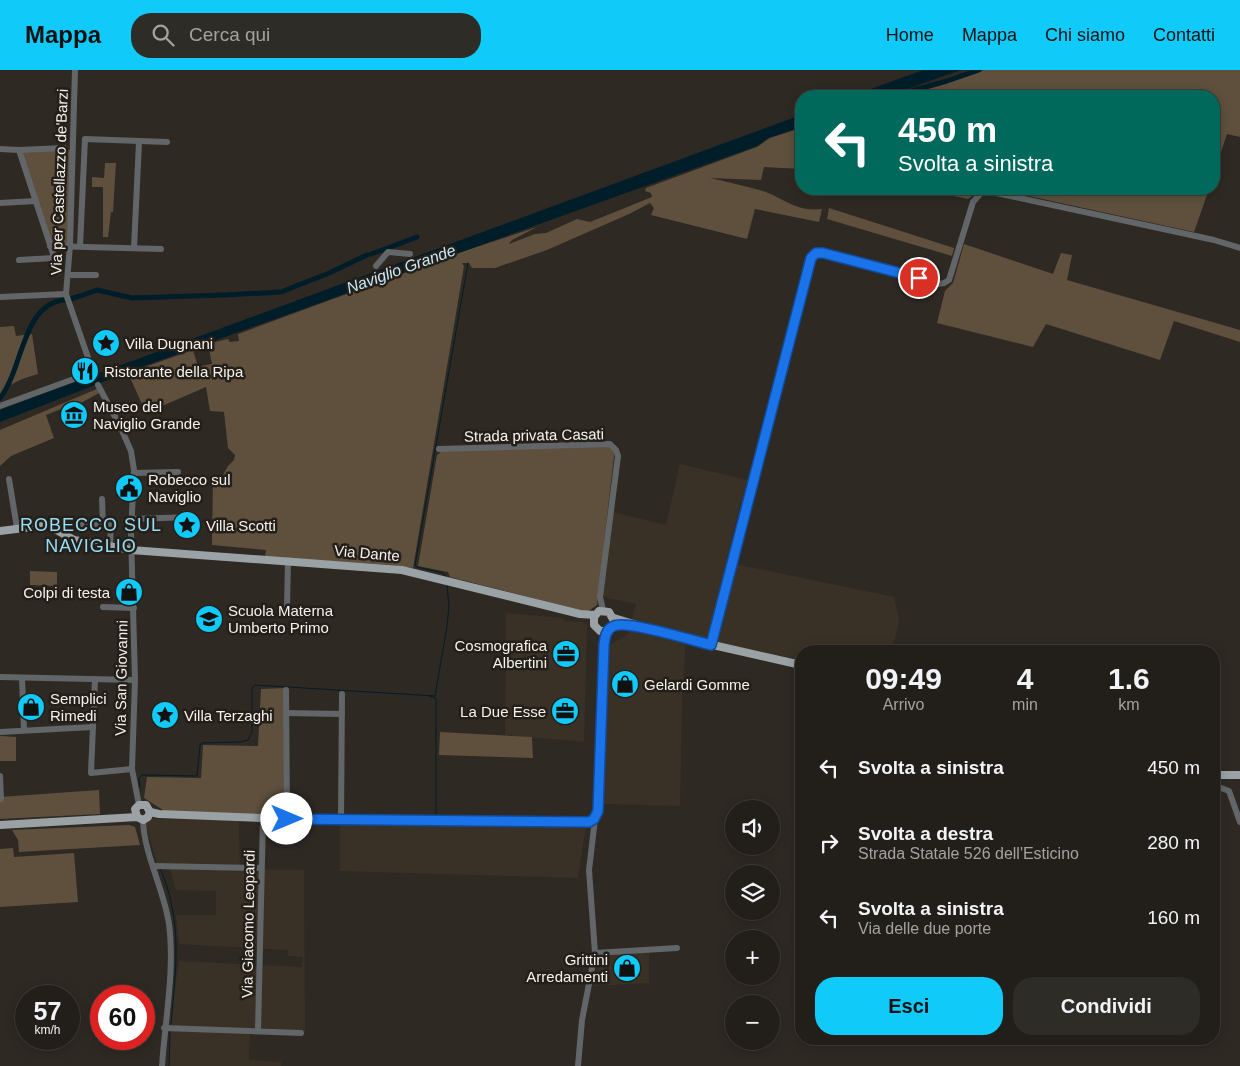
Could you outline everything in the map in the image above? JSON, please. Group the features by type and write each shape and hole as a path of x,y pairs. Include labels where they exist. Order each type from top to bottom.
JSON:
{"main road":[{"name":"Via Dante","path":"17,528 51,526 74,540 131,550 288,560 402,570 580,614 595,614"},
{"path":"0,531 17,528"},
{"path":"140,819 135,809 139,805 146,805 150,812 159,814 287,819 589,822 594,819 598,811 604,652 612,625 610,612 603,610 595,614 593,623 598,630 604,652"},
{"path":"598,630 612,625 630,624 795,664"},
{"path":"1220,775 1240,775"},
{"path":"0,825 140,819 148,817 150,812"}],"street":[{"name":"Via per Castellazzo de'Barzi","path":"66,294 69,275 75,70"},
{"path":"80,246 85,139 167,142"},
{"path":"134,248 139,142"},
{"path":"0,149 64,148"},
{"path":"20,150 59,272"},
{"path":"711,645 811,258 816,253 938,284 944,283 949,280 973,202 979,195"},
{"path":"1006,195 1214,240 1240,248"},
{"path":"0,203 36,201"},
{"path":"50,246 70,245 161,249"},
{"path":"376,266 388,249 410,254"},
{"path":"19,260 54,258"},
{"path":"69,275 96,275"},
{"path":"0,297 66,294 92,372 0,406"},
{"name":"Via San Giovanni","path":"98,385 131,451 134,474 131,550 134,608 132,769 139,805"},
{"name":"Strada privata Casati","path":"439,449 610,444 614,447 618,456 600,597 603,610"},
{"path":"134,474 178,472"},
{"path":"9,479 17,528"},
{"path":"102,499 103,525"},
{"path":"132,520 191,517"},
{"path":"59,531 62,525 111,525 110,545"},
{"path":"287,608 288,560"},
{"path":"103,607 134,608"},
{"path":"0,677 134,680"},
{"path":"22,678 24,730"},
{"path":"95,679 92,772 132,769"},
{"path":"286,690 287,819"},
{"path":"341,820 342,694"},
{"path":"287,714 342,714"},
{"path":"0,732 93,727"},
{"path":"0,776 2,799"},
{"path":"1220,788 1229,791 1240,822"},
{"name":"Via Giacomo Leopardi","path":"258,1030 263,818"},
{"path":"140,819 165,905 170,938 162,1066"},
{"path":"578,1066 582,1020 595,953 588,870 594,819"},
{"path":"154,866 261,868"},
{"path":"595,953 677,948"},
{"path":"164,1028 301,1033"}],"shaded area":[{"path":"984,70 1240,70 1240,137 1227,134 1220,155 1220,90 925,90"},
{"path":"795,130 795,169 764,167 761,180 710,178 763,191 805,209 822,209 819,222 755,209 747,239 651,215 654,208 650,203 547,250 495,268 472,268 469,263 462,263 464,266 413,568 393,565 265,557 266,550 212,545 213,477 223,475 234,460 235,455 228,448 224,412 210,411 206,387 146,413 128,373 193,350 199,370 202,370 201,366 212,364 209,349 211,343 228,339 230,342 239,341 238,334 461,252 537,227 512,240 509,244 535,234 546,233 577,219 590,222 652,197 651,193 645,191 646,188 757,147 770,138"},
{"path":"71,150 68,244 51,244 21,151"},
{"path":"105,163 116,163 113,212 111,212 108,237 103,237 103,187 92,187 92,177 104,178"},
{"path":"949,195 974,195 968,199"},
{"path":"1024,195 1207,195 1194,232"},
{"path":"829,208 954,248 952,256 827,219"},
{"path":"964,244 1053,274 1061,253 1072,255 1067,280 1240,330 1240,342 1174,321 1160,360 1046,324 1033,347 937,323 945,291 953,283"},
{"path":"14,326 16,336 32,334 38,374 22,379 0,394 0,327"},
{"path":"99,388 101,392 79,404 73,404 74,408 68,410 66,407 46,415 54,438 11,456 0,466 0,430"},
{"path":"608,446 614,450 614,456 597,605 587,612 450,577 448,572 418,566 437,455 442,451"},
{"path":"680,464 751,481 745,503 741,502 726,562 894,597 899,621 893,645 795,645 795,662 686,635 682,701 680,806 603,804 610,645 628,634 636,604 604,597 602,593 613,512 666,525"},
{"path":"30,571 57,572 57,586 30,585"},
{"path":"506,613 563,618 564,621 583,622 587,626 584,742 505,735"},
{"path":"284,688 284,815 166,812 144,798 147,777 201,778 203,745 258,746 261,689"},
{"path":"440,732 532,737 533,758 439,755"},
{"path":"0,736 16,737 16,761 0,761"},
{"path":"99,790 100,814 0,819 0,797"},
{"path":"147,820 239,820 240,869 304,870 305,1031 250,1027 249,1060 281,1062 281,1066 168,1066 170,1022 179,961 302,967 303,957 288,956 288,950 179,944 176,915 216,915 216,891 176,890 168,864 157,863 146,824"},
{"path":"340,824 586,826 578,878 340,871"},
{"path":"129,825 135,827 140,845 19,852 18,840 12,830"},
{"path":"13,848 14,857 74,853 78,902 0,907 0,849"},
{"path":"649,952 649,983 593,986 599,959 603,954"}],"water":[{"path":"923,70 961,70 904,90 868,90"},
{"name":"Naviglio Grande","path":"795,117 795,129 768,138 757,146 144,366 0,422 0,410"}],"waterway":[{"path":"915,90 979,70"},
{"path":"388,248 417,237"},
{"path":"371,254 385,249"},
{"path":"327,274 367,255"},
{"path":"445,576 443,573 415,565 468,263"},
{"path":"225,295 281,292 324,275"},
{"path":"83,295 97,290 132,298 223,295"},
{"path":"70,299 80,296"},
{"path":"0,398 8,386 32,325 40,313 51,304 65,300"},
{"path":"140,787 139,779 142,775 197,776 200,745 202,743 241,742 248,740 252,732 252,688 255,685 435,696 447,626 449,606 447,585"},
{"path":"429,696 436,698 436,816"},
{"path":"160,868 172,907 175,926 176,964 171,1024"},
{"path":"169,1066 170,1032"}],"place":[{"name":"Villa Dugnani","path":"106,343"},
{"name":"Ristorante della Ripa","path":"85,371"},
{"name":"Museo del Naviglio Grande","path":"74,415"},
{"name":"Robecco sul Naviglio","path":"129,488"},
{"name":"Villa Scotti","path":"187,525"},
{"name":"Colpi di testa","path":"129,592"},
{"name":"Scuola Materna Umberto Primo","path":"209,619"},
{"name":"Cosmografica Albertini","path":"566,654"},
{"name":"Gelardi Gomme","path":"625,684"},
{"name":"Semplici Rimedi","path":"31,707"},
{"name":"La Due Esse","path":"565,711"},
{"name":"Villa Terzaghi","path":"165,715"},
{"name":"Grittini Arredamenti","path":"627,968"}],"district":[{"name":"ROBECCO SUL NAVIGLIO","path":"91,535"}],"route":[{"path":"287,819 589,822 594,819 598,811 605,638 613,626 630,624 711,645 811,258 816,253 823,253 919,278"}]}
